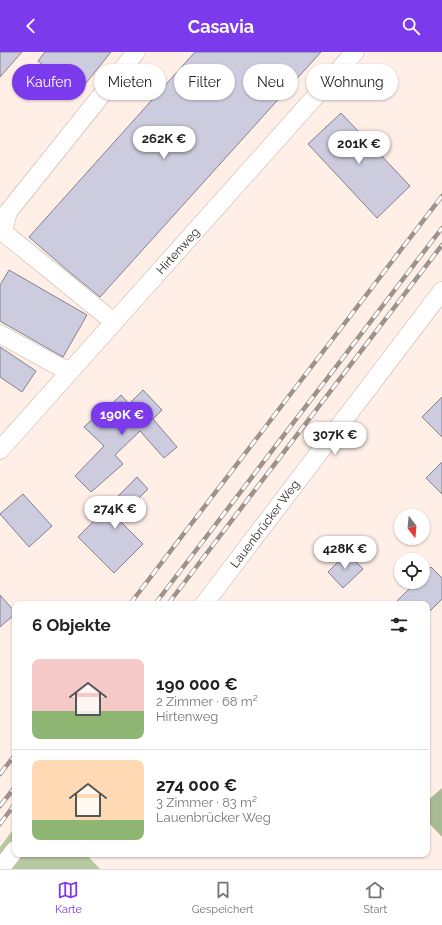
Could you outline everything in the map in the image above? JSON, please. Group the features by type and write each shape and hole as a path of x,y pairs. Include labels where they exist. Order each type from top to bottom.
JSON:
{"street":[{"path":"114,322 3,232 8,212 136,52"},
{"name":"Hirtenweg","path":"0,450 355,52"},
{"name":"Lauenbrücker Weg","path":"206,601 442,291"},
{"path":"0,334 56,365 70,371"},
{"path":"0,869 12,854"}],"green space":[{"path":"442,788 442,837 430,824 430,798"},
{"path":"12,831 12,857 89,857 100,869 0,869 0,847"}],"building":[{"path":"0,52 22,52 0,77"},
{"path":"45,52 111,52 101,64 94,64 94,73 86,83 86,64 42,64 38,61"},
{"path":"195,52 321,52 310,64 306,64 306,69 298,77 298,64 243,64 243,100 278,100 100,297 29,237 152,100 166,100 166,84 174,75 174,100 235,100 235,64 184,64"},
{"path":"341,113 410,186 377,218 308,144"},
{"path":"9,270 87,315 63,357 0,321 0,285"},
{"path":"0,347 36,371 22,392 0,377"},
{"path":"143,390 162,410 153,419 177,447 164,458 140,431 115,455 123,464 91,492 75,476 104,446 84,427 100,412 101,414 121,395 129,404"},
{"path":"442,397 442,437 422,417"},
{"path":"442,462 442,494 426,478"},
{"path":"137,477 148,489 118,519 143,544 114,573 78,537"},
{"path":"23,494 52,526 29,547 0,514"},
{"path":"347,553 363,569 343,588 328,572"},
{"path":"431,567 442,578 442,599 430,611 430,601 397,601 409,589 430,589"},
{"path":"0,595 12,609 12,617 0,627"}],"railway":[{"path":"132,601 442,196"},
{"path":"157,601 442,228"},
{"path":"170,601 442,245"},
{"path":"0,774 12,759"},
{"path":"0,806 12,791"},
{"path":"0,824 12,808"}]}
